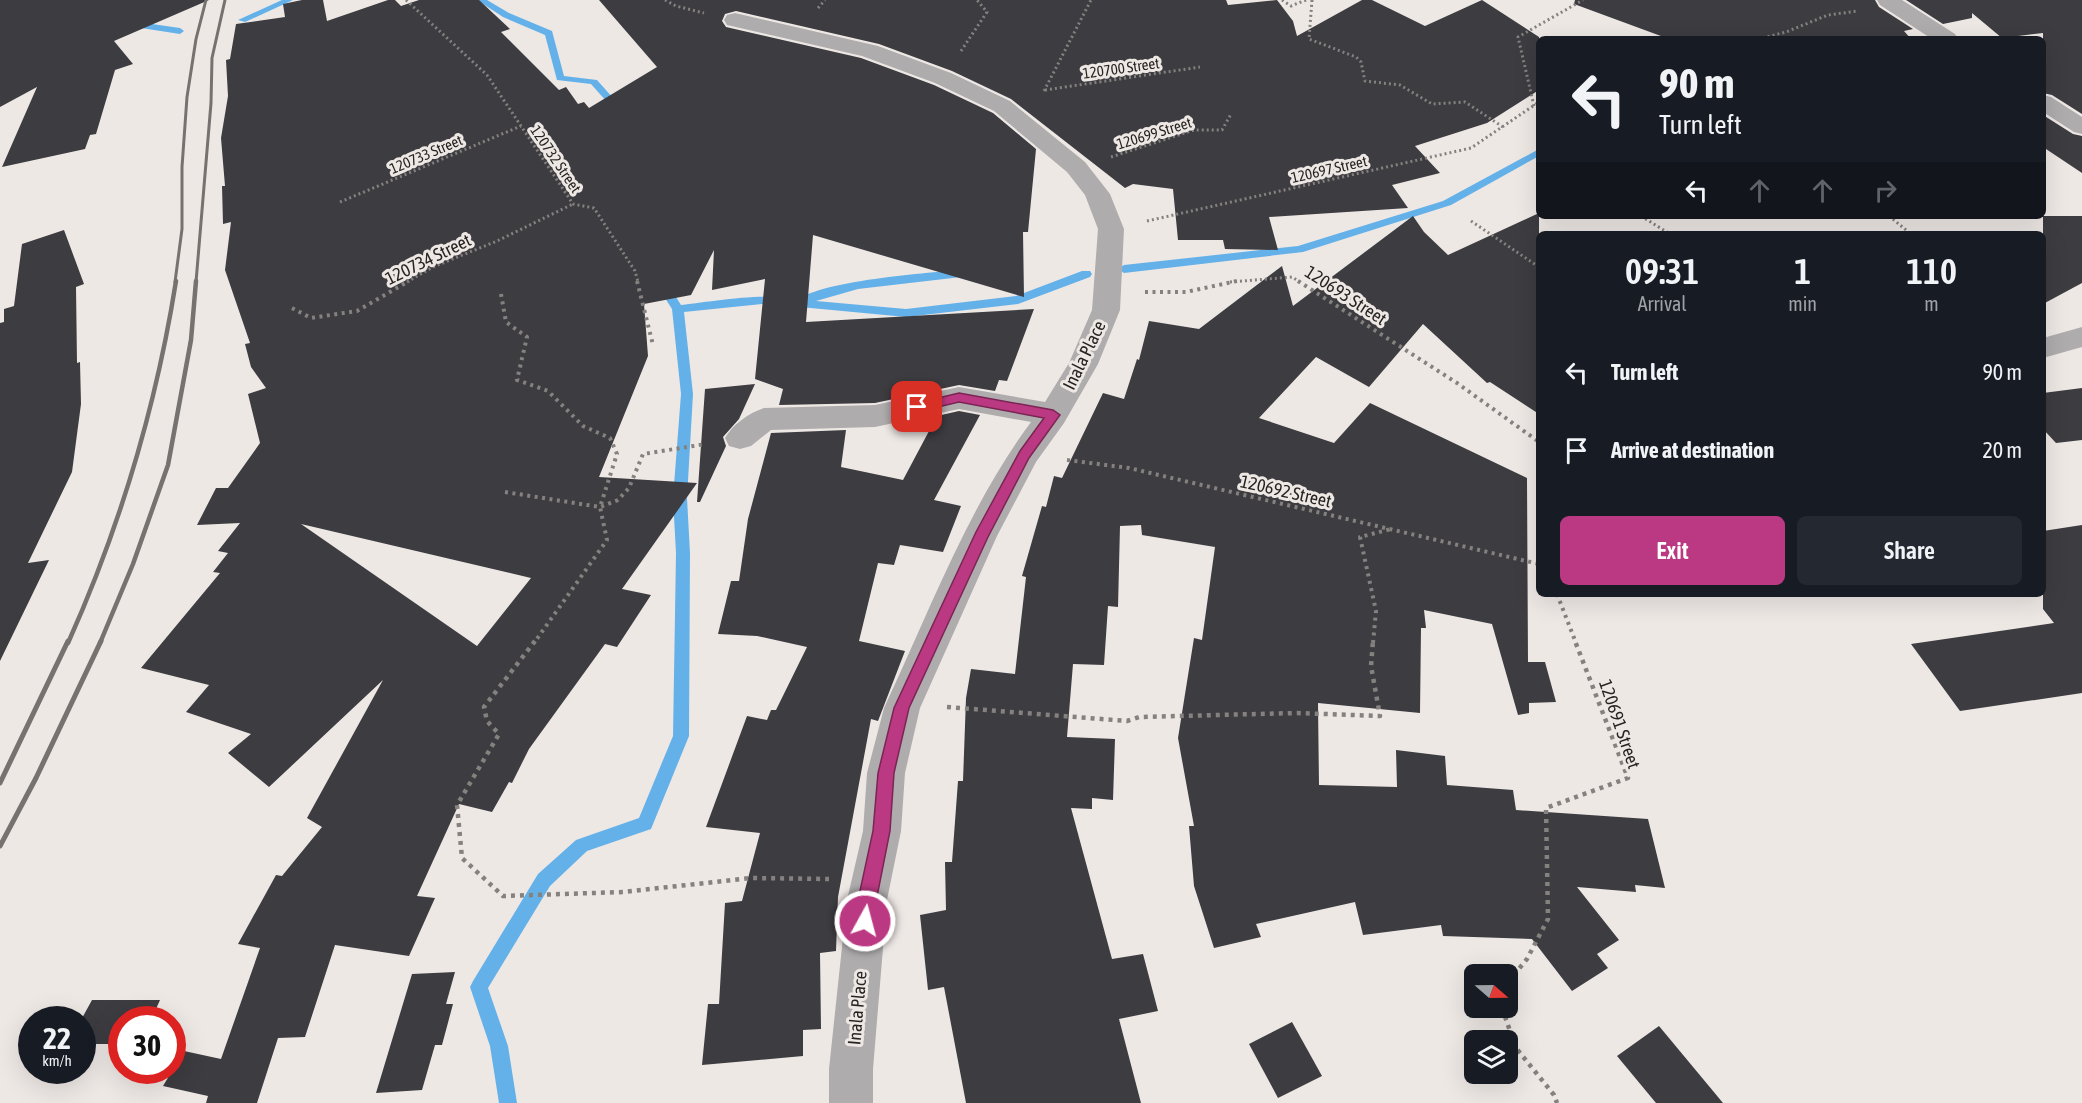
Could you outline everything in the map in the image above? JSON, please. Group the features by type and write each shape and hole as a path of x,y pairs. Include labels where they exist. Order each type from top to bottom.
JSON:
{"street":[{"path":"1893,4 1942,36"},
{"name":"Inala Place","path":"735,21 773,27 870,51 943,78 1010,111 1076,167 1097,194 1111,229 1106,310 1083,363 1053,415 1024,454 981,536 902,708 886,773 882,831 867,900 854,1035 851,1103"},
{"path":"2046,104 2082,127"},
{"path":"2046,347 2082,337"},
{"path":"740,438 764,419 875,417 959,398 1053,415"}],"path":[{"name":"120732 Street","path":"406,0 487,75 573,204 594,208 635,271 653,345"},
{"path":"665,0 676,6"},
{"path":"943,78 987,12 977,0"},
{"path":"1010,111 1045,90 1091,0"},
{"path":"1282,0 1291,6 1306,0"},
{"path":"1312,0 1309,39 1356,57 1361,62 1365,81 1400,85 1432,104 1465,102 1503,127"},
{"path":"1534,106 1518,37 1583,0"},
{"path":"1770,36 1828,15 1893,4"},
{"name":"120700 Street","path":"1045,90 1200,67"},
{"name":"120697 Street","path":"1111,229 1471,148 1534,106"},
{"name":"120699 Street","path":"1076,167 1157,144 1194,130 1222,130 1231,114"},
{"name":"120733 Street","path":"340,202 521,126"},
{"name":"120734 Street","path":"292,308 311,318 357,311 433,267 497,241 573,204"},
{"path":"1646,219 1665,231"},
{"path":"1893,219 1907,231"},
{"path":"1471,221 1536,265"},
{"name":"120693 Street","path":"1107,293 1186,292 1240,280 1292,277 1457,383 1536,440"},
{"path":"501,294 506,322 528,337 516,380 548,391 566,406 583,426 610,438 617,454 600,507 608,540 555,616 484,707 487,722 498,734 457,805 462,858 503,896 623,892 751,878 872,880"},
{"path":"505,492 600,507 618,500 629,488 643,454 740,438"},
{"name":"120692 Street","path":"1024,454 1129,468 1536,563"},
{"path":"902,708 965,707 1127,721 1140,717 1298,713 1380,716 1371,666 1376,611 1360,537 1390,530"},
{"name":"120691 Street","path":"1518,970 1527,959 1548,919 1549,871 1546,807 1628,778 1558,597"},
{"path":"1506,1018 1516,1047 1554,1095 1557,1103"}],"building":[{"path":"0,0 209,0 114,41 133,64 115,70 96,134 90,135 85,149 2,167 37,87 0,107"},
{"path":"302,0 323,0 327,21 388,0 395,0 401,6 419,0 479,0 510,29 501,32 559,90 566,87 578,104 584,102 589,108 657,67 599,0 1226,0 1228,5 1277,0 1293,21 1297,36 1362,0 1372,0 1425,26 1482,0 1537,36 1536,92 1487,123 1415,146 1440,173 1392,185 1408,208 1269,217 1278,250 1225,249 1223,240 1178,240 1173,189 1133,184 1125,188 1011,99 952,71 879,44 736,11 725,14 722,21 726,27 861,58 934,85 993,113 1036,149 1028,232 1023,232 1024,297 813,235 806,322 1034,309 1007,381 999,380 995,391 959,385 875,403 779,405 783,389 755,379 765,279 712,290 714,250 691,295 644,304 648,356 599,477 697,483 622,589 651,595 617,647 605,644 529,749 512,783 509,782 492,812 459,804 417,896 435,898 409,956 335,945 305,1037 278,1038 257,1103 206,1103 208,1096 163,1086 164,1084 186,1084 186,1051 221,1059 260,948 238,944 276,875 282,876 322,827 307,818 383,680 269,787 228,753 251,734 186,712 209,685 141,668 220,573 213,572 228,553 218,551 240,523 197,525 216,488 228,488 260,443 248,394 266,388 251,367 245,344 250,343 225,270 231,222 223,224 222,186 225,186 221,138 228,96 226,60 230,59 236,24 285,17 283,4","holes":["301,524 531,578 477,646"]},
{"path":"1575,0 1875,0 1879,7 1913,29 1904,31 1908,36 1661,36 1574,4"},
{"path":"1906,0 2082,0 2082,114 2046,94 2046,36 2043,36 2043,33 2000,36 1972,13 1972,18 1943,24"},
{"path":"2046,117 2073,134 2082,136 2082,173 2046,149"},
{"path":"1536,214 1536,219 1539,219 1539,231 1536,231 1536,412 1490,382 1487,383 1423,324 1369,387 1316,357 1259,418 1334,443 1370,403 1527,478 1528,662 1545,662 1556,702 1529,703 1529,713 1518,715 1492,624 1424,610 1426,628 1421,628 1420,713 1318,703 1319,785 1397,787 1396,750 1445,756 1447,785 1513,790 1516,810 1648,819 1665,888 1635,885 1636,892 1577,887 1619,940 1597,954 1608,968 1572,991 1532,939 1443,936 1441,925 1363,935 1355,902 1256,924 1261,937 1214,948 1194,886 1189,826 1194,826 1178,738 1194,638 1202,640 1215,547 1142,535 1141,525 1120,526 1118,607 1108,606 1104,665 1073,664 1067,737 1115,739 1113,800 1092,798 1092,809 1071,808 1112,959 1143,954 1158,1011 1119,1019 1141,1103 966,1103 944,987 928,990 920,915 946,910 945,862 952,862 958,781 963,781 966,698 971,669 1015,674 1026,577 1022,576 1042,506 1046,507 1054,476 1062,478 1103,393 1124,399 1137,359 1139,360 1149,321 1199,329 1282,266 1293,306 1413,216 1424,232 1448,255"},
{"path":"2046,216 2082,216 2082,283 2046,302 2046,231 2043,231 2043,219 2046,219"},
{"path":"64,230 84,284 76,287 77,363 80,362 81,404 72,472 28,563 49,560 0,661 0,323 4,322 4,309 14,306 22,244"},
{"path":"755,384 739,419 723,437 726,446 700,502 697,502 705,389"},
{"path":"2082,388 2082,440 2056,443 2046,432 2046,393"},
{"path":"959,411 980,415 934,500 961,506 943,552 900,545 894,565 878,563 859,641 905,651 878,721 871,719 838,897 836,951 820,953 821,1029 803,1030 803,1056 702,1065 708,1004 719,1004 725,903 742,901 760,833 706,827 747,716 767,720 771,710 776,710 807,647 757,636 718,634 731,581 739,581 748,519 771,433 846,430 841,467 903,480 937,416"},
{"path":"2082,525 2082,693 1960,711 1911,644 2054,623 2043,609 2043,597 2046,597 2046,531"},
{"path":"455,972 446,1004 453,1004 442,1045 435,1045 422,1090 376,1093 412,974"},
{"path":"92,1000 160,1000 157,1006 108,1006 108,1044 96,1044 96,1006 89,1006"},
{"path":"1292,1022 1322,1076 1278,1098 1249,1044"},
{"path":"1659,1026 1723,1103 1656,1103 1617,1056"}],"waterway":[{"path":"242,20 289,0"},
{"path":"481,0 506,15 549,33 560,78 594,82 618,109"},
{"path":"131,24 180,31"},
{"path":"1124,269 1299,249 1447,203 1536,154"},
{"path":"966,273 858,286 836,290 800,303 906,313 1018,300 1086,274"},
{"path":"662,284 678,309"},
{"path":"678,309 762,300 781,301"},
{"path":"508,1103 499,1046 479,987 544,880 582,845 645,824 681,736 683,553 680,498 687,394 678,309"}],"railway":[{"path":"175,282 182,229 182,167 187,97 196,39 206,0"},
{"path":"196,282 211,103 212,58 225,0"},
{"path":"68,643 104,555 134,466 158,374 176,281"},
{"path":"100,643 133,564 168,465 191,340 196,281"},
{"path":"0,783 68,641"},
{"path":"0,846 36,778 101,641"}],"route":[{"path":"865,921 867,900 882,831 886,773 902,708 981,536 1024,454 1053,415 959,398 917,407"}]}
